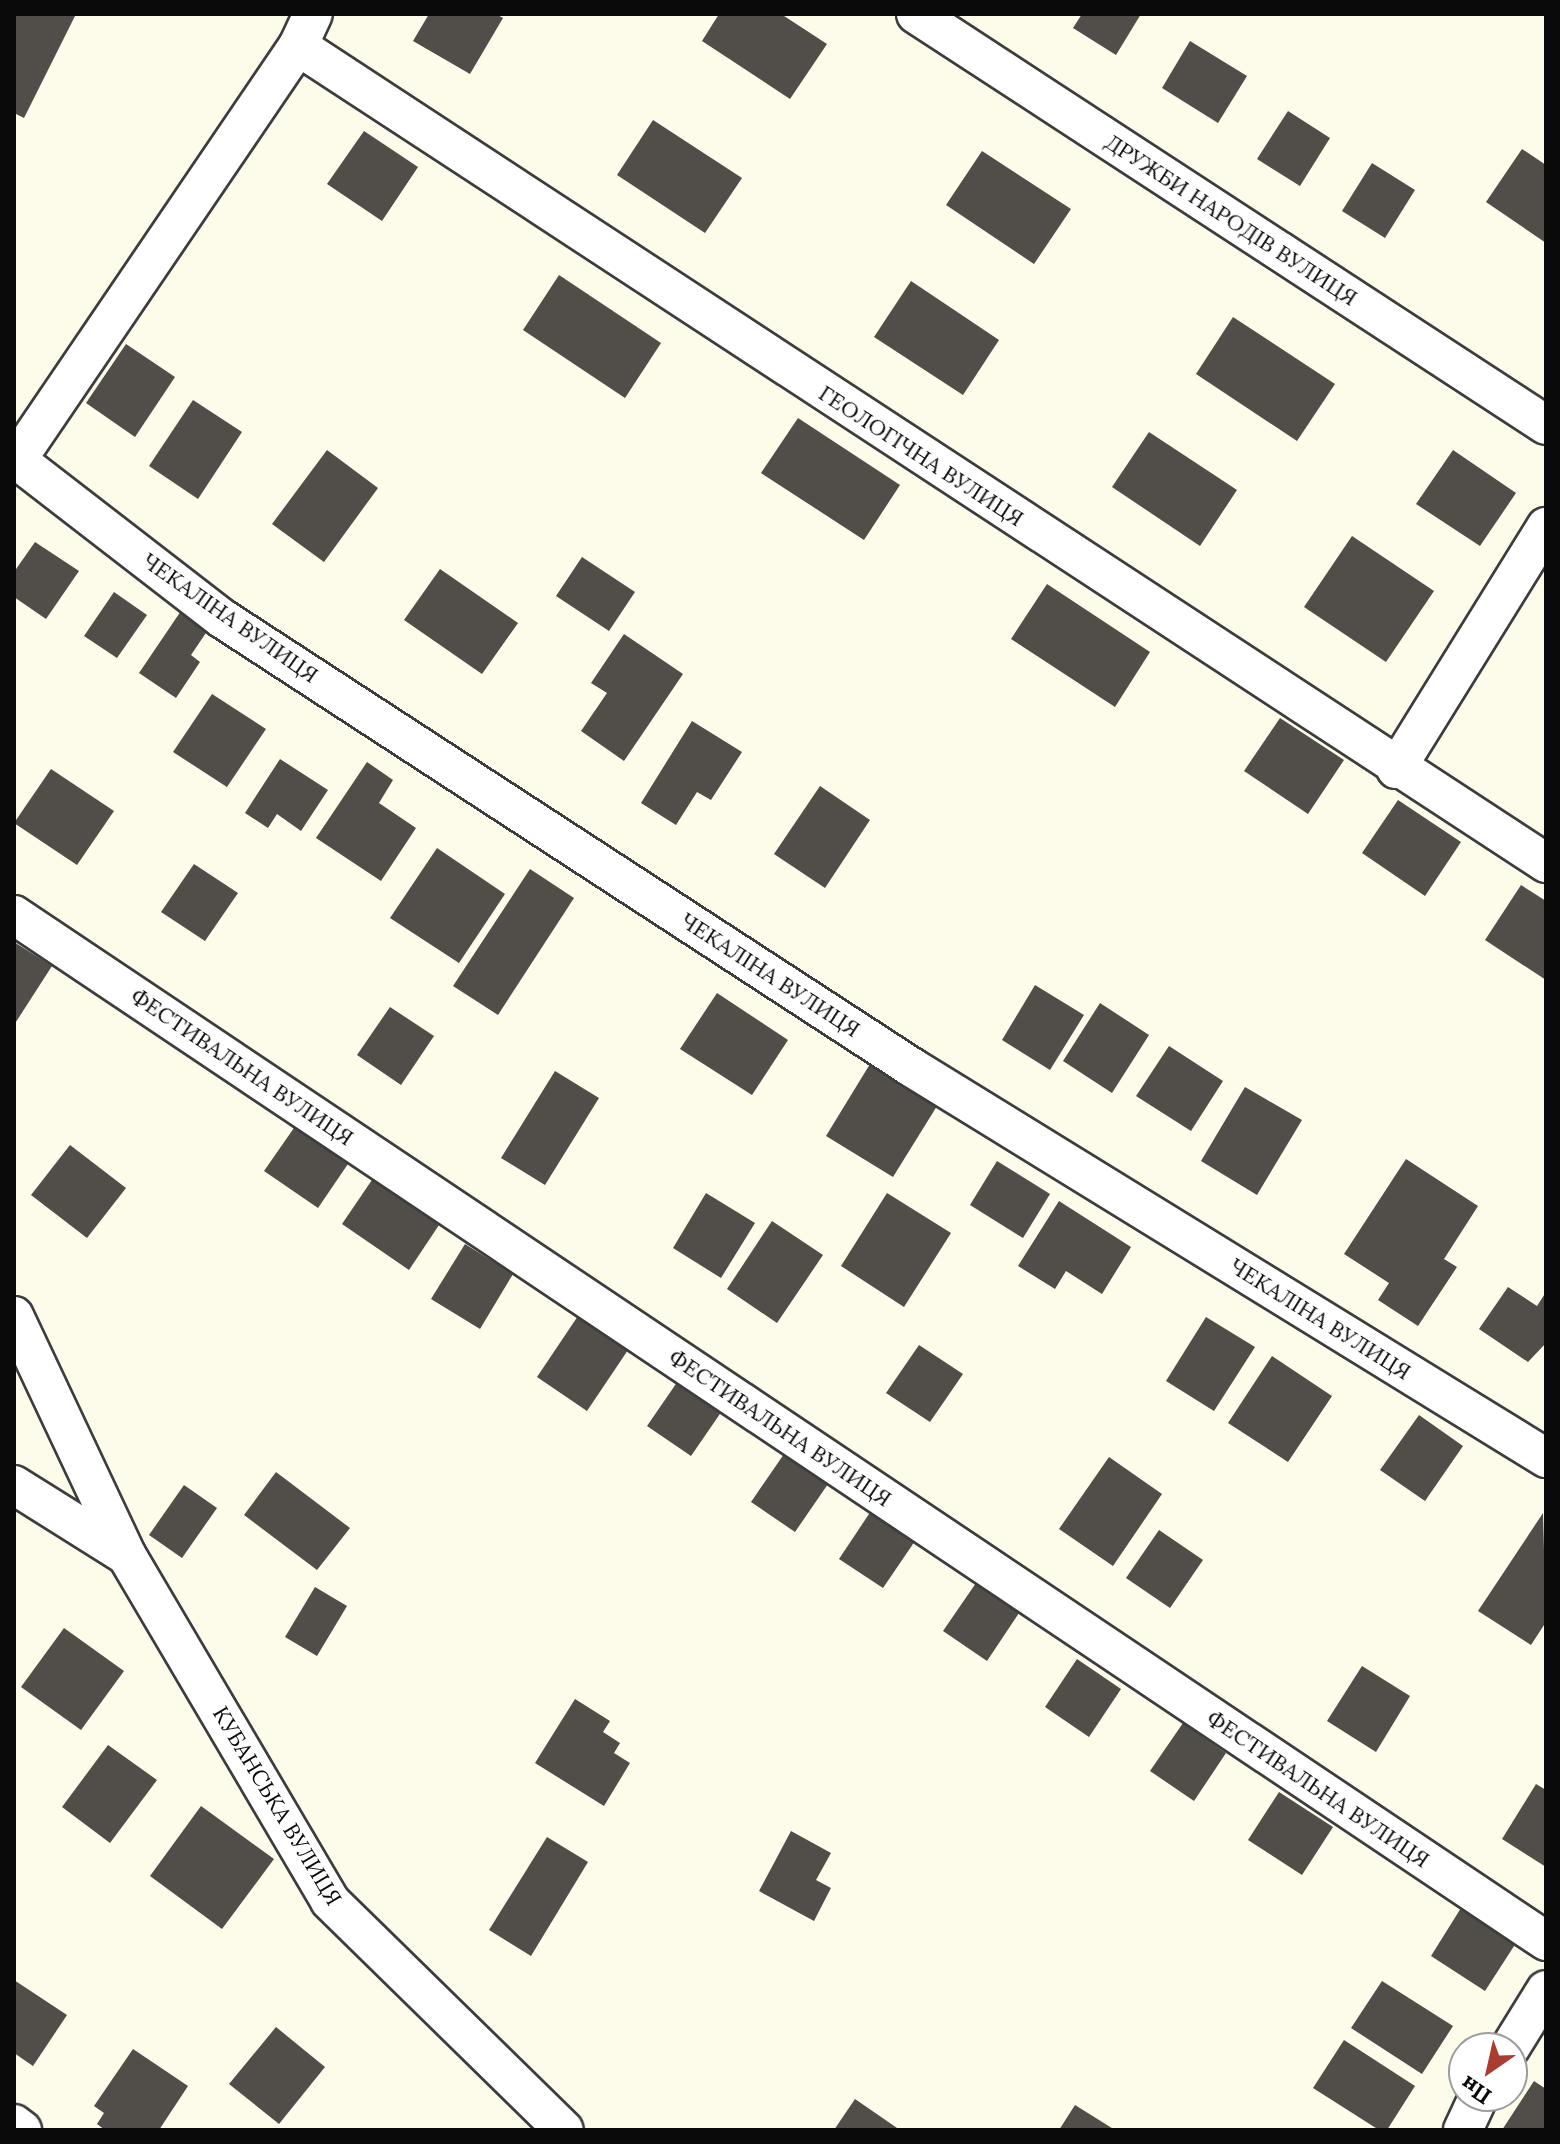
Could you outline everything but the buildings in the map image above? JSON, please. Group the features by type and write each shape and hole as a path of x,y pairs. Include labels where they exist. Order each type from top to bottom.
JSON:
{"street":[{"name":"ДРУЖБИ НАРОДІВ ВУЛИЦЯ","path":"916,14 1546,425"},
{"path":"16,462 306,30"},
{"name":"ГЕОЛОГІЧНА ВУЛИЦЯ","path":"306,30 1396,769 1546,863"},
{"name":"ЧЕКАЛІНА ВУЛИЦЯ","path":"16,462 223,619 911,1067 1546,1458"},
{"path":"1396,769 1546,527"},
{"name":"ФЕСТИВАЛЬНА ВУЛИЦЯ","path":"14,915 1546,1941"},
{"name":"КУБАНСЬКА ВУЛИЦЯ","path":"14,1316 127,1556 330,1901 564,2130"},
{"name":"КУБАНСЬКА ВУЛИЦЯ","path":"14,1485 127,1556"},
{"path":"1528,2036 1546,1990"},
{"path":"14,2124 22,2130"}]}
